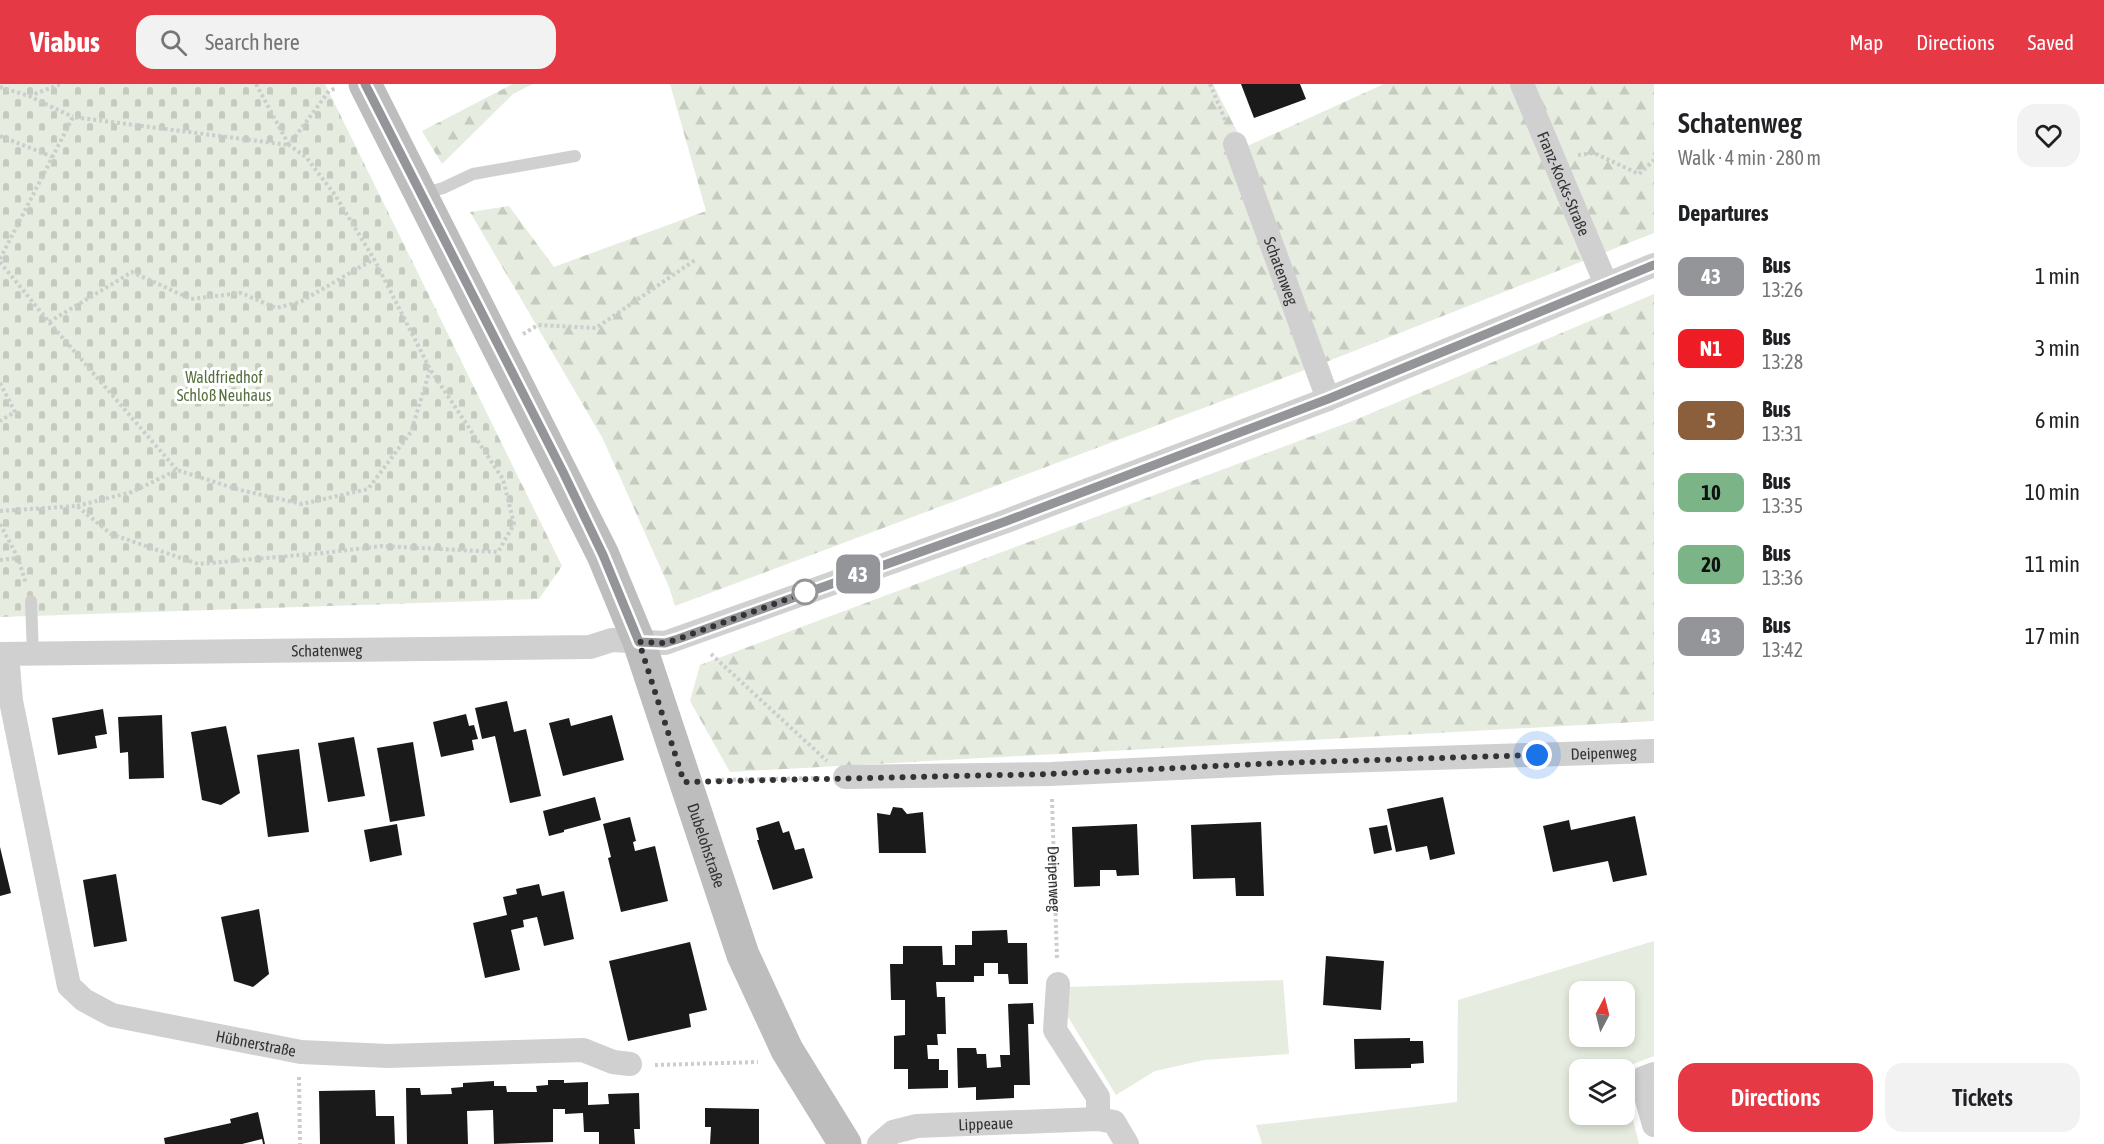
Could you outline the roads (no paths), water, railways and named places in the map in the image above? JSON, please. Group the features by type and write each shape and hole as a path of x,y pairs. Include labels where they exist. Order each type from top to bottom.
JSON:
{"main road":[{"name":"Dubelohstraße","path":"353,85 421,194 603,555 639,642 743,955 787,1050 845,1144"}],"street":[{"name":"Franz-Kocks-Straße","path":"1522,84 1606,284"},
{"name":"Schatenweg","path":"1235,144 1328,399"},
{"name":"Schatenweg","path":"3,654 590,647 612,640 665,643 1004,522 1328,399 1654,265"},
{"name":"Hübnerstraße","path":"3,654 69,986 84,1000 112,1015 301,1052 388,1056 583,1050 613,1062 630,1064"},
{"name":"Deipenweg","path":"845,777 1051,774 1280,763 1654,751"},
{"path":"1058,984 1056,1030 1098,1097 1098,1119 1114,1122 1127,1144"},
{"path":"1654,1074 1641,1079 1654,1125"},
{"name":"Lippeaue","path":"879,1144 893,1132 917,1126 1098,1119"}],"lane":[{"path":"421,194 443,188 473,174 575,156"},
{"path":"32,601 33,654"}],"park label":[{"name":"Waldfriedhof Schloß Neuhaus","path":"224,386"}]}
